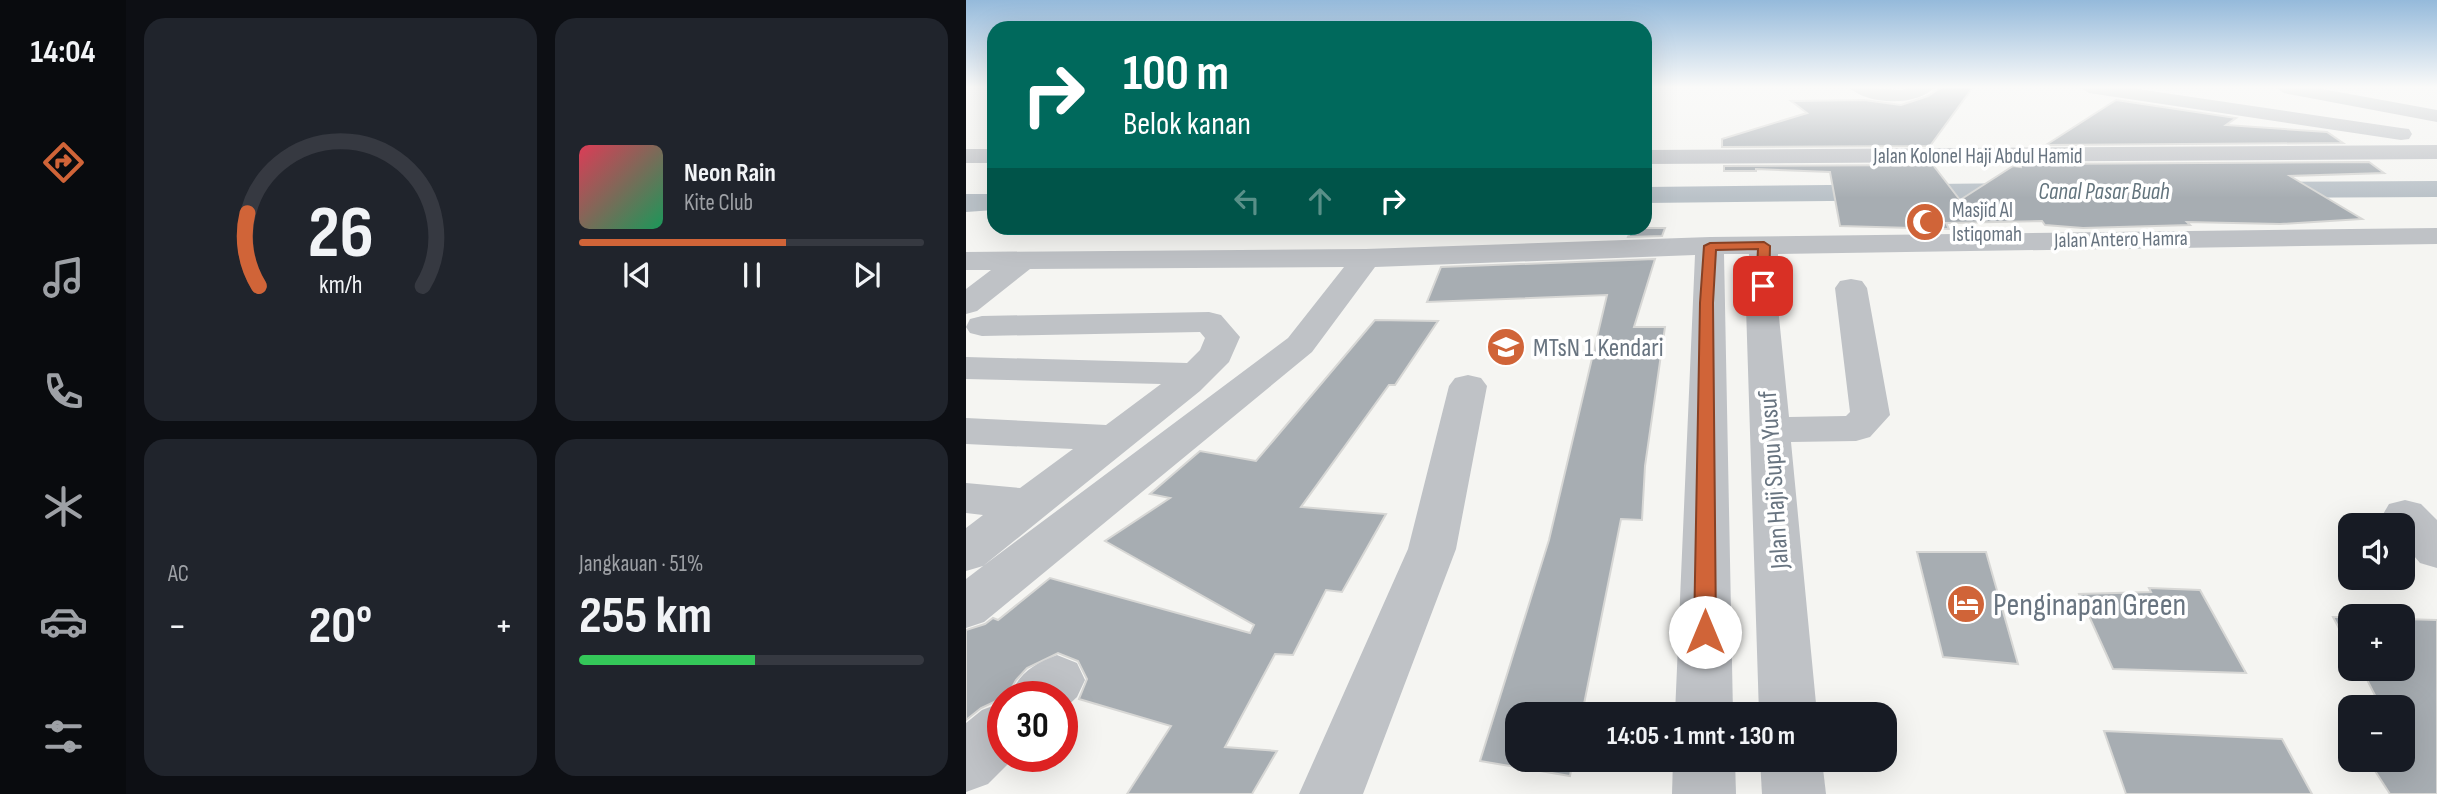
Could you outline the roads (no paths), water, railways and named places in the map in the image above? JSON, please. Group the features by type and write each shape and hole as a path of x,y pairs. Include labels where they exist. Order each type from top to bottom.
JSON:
{"street":[{"path":"2327,124 2437,141"},
{"name":"Jalan Kolonel Haji Abdul Hamid","path":"1652,157 2437,152"},
{"path":"966,156 987,156"},
{"name":"Jalan Antero Hamra","path":"966,261 1366,258 1710,246 2437,236"},
{"path":"1704,702 1707,303 1710,246"},
{"name":"Jalan Haji Supu Yusuf","path":"1764,246 1762,307 1787,702"},
{"path":"970,585 1300,345 1366,258"},
{"path":"970,327 1023,260"},
{"path":"1770,430 1856,428 1870,415 1851,288"},
{"path":"970,327 1209,322 1223,337 1216,354 1196,374 1028,505 970,585"},
{"path":"966,368 1196,374"},
{"path":"1331,794 1432,549 1468,386"},
{"path":"966,431 1116,438"},
{"path":"966,498 1028,505"},
{"path":"2415,527 2437,550"},
{"path":"966,763 987,744"},
{"path":"1704,772 1704,794"},
{"path":"1792,772 1794,794"}],"waterway":[{"name":"Canal Pasar Buah","path":"2256,190 2437,189"},
{"name":"Canal Pasar Buah","path":"1652,195 2030,191"},
{"name":"Canal Pasar Buah","path":"966,203 987,202"}],"place":[{"name":"Masjid Al Istiqomah","path":"1925,222"},
{"name":"MTsN 1 Kendari","path":"1506,347"},
{"name":"Penginapan Green","path":"1966,604"}]}
